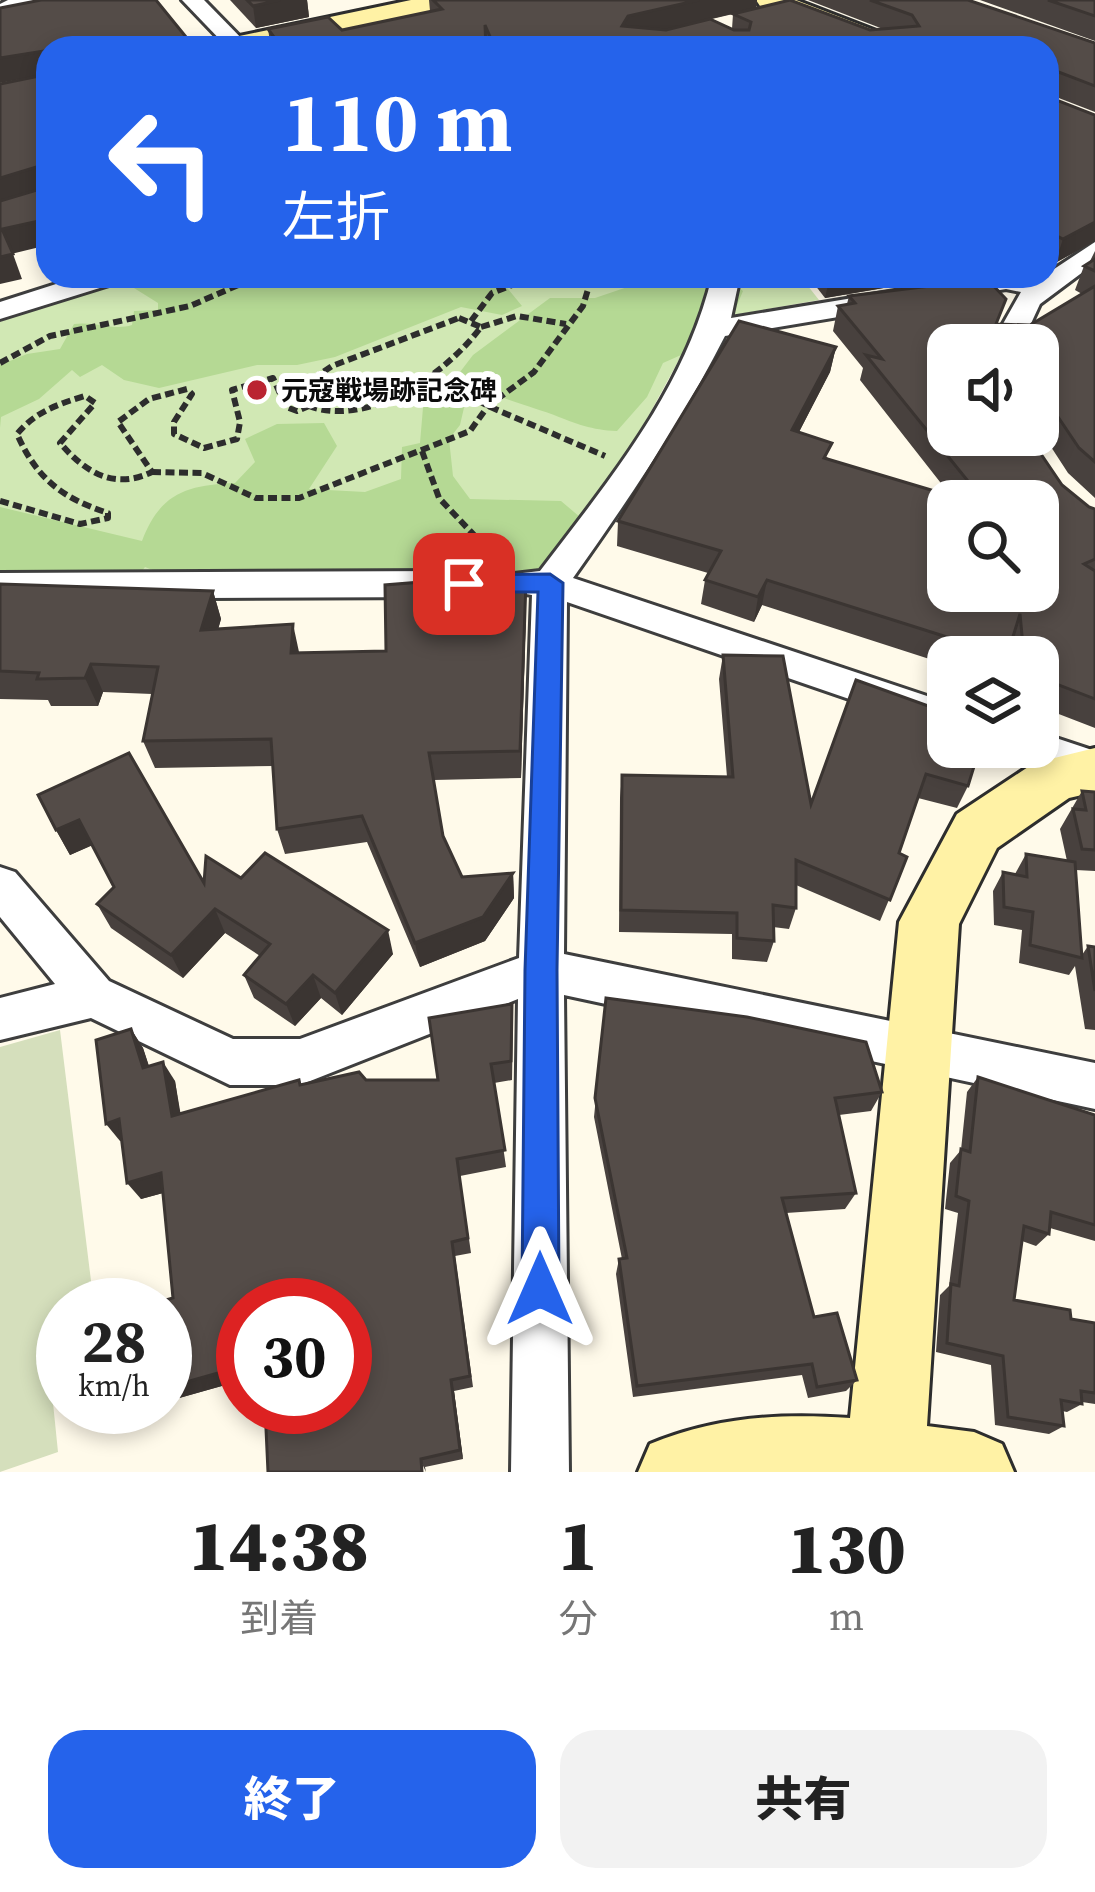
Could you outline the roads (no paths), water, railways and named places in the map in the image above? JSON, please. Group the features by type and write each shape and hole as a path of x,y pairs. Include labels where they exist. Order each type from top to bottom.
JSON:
{"street":[{"path":"0,12 24,0"},
{"path":"192,0 224,36"},
{"path":"285,36 452,0"},
{"path":"771,10 855,36"},
{"path":"1059,271 1095,250"},
{"path":"0,311 72,288"},
{"path":"540,1472 541,970 550,583 673,408 714,329 723,288"},
{"path":"714,329 963,288"},
{"path":"1016,324 1039,288"},
{"path":"0,586 550,583 927,711"},
{"path":"1059,756 1095,769"},
{"path":"885,1461 929,922 977,831 1054,779 1095,769"},
{"path":"0,885 93,996 230,1062 300,1062 541,970 1095,1086"},
{"path":"0,1019 93,996"},
{"path":"678,1472 799,1455 974,1472"}],"place":[{"name":"元寇戦場跡記念碑","path":"257,390"}]}
